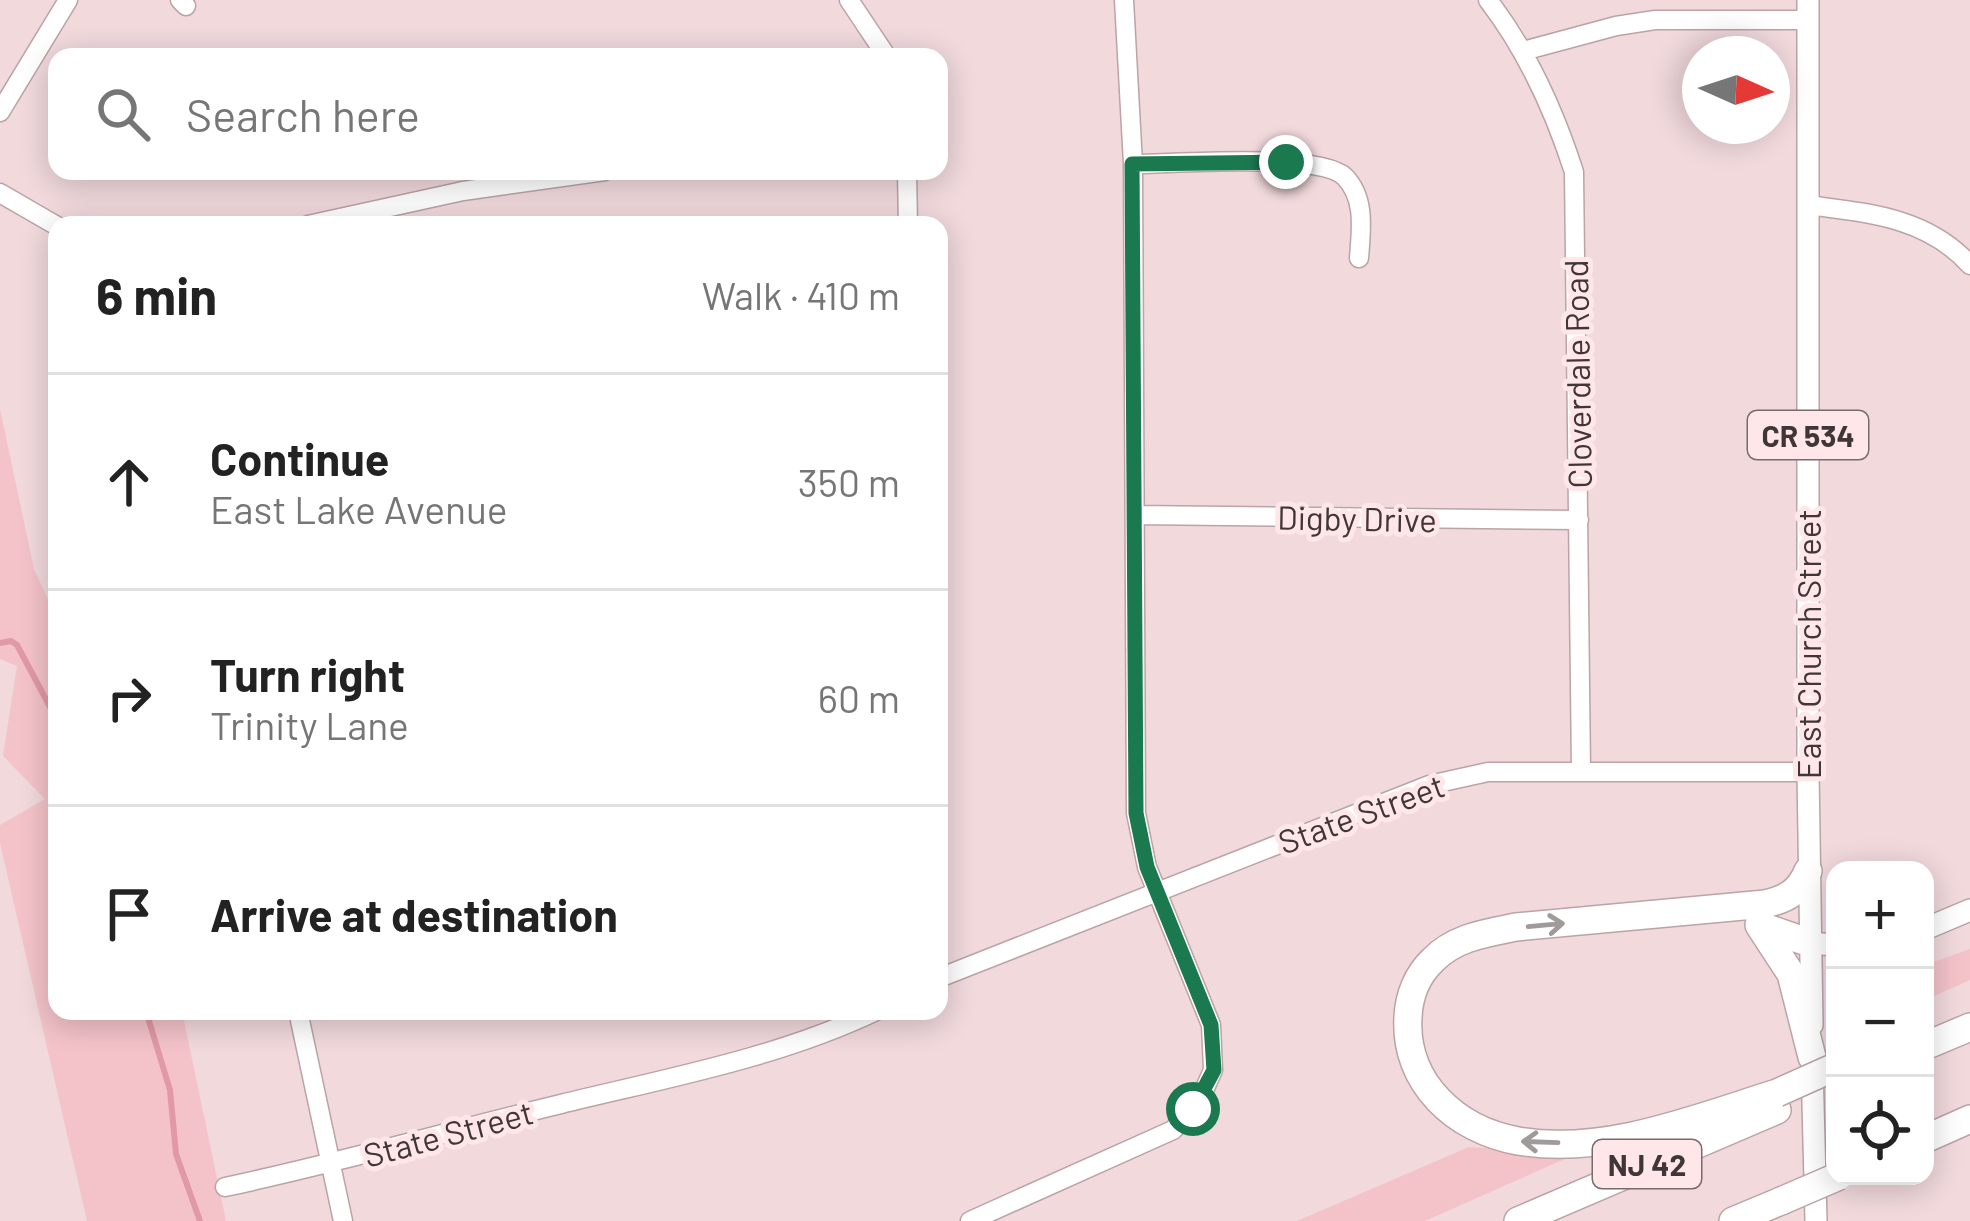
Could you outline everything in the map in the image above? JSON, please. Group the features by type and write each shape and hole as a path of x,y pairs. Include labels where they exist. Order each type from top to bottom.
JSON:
{"highway":[{"path":"1759,925 1791,974 1824,1062 1777,1101 1629,1135 1554,1143 1519,1141 1460,1118 1436,1100 1419,1077 1410,1049 1410,1000 1420,975 1450,947 1477,934 1516,927 1717,911 1784,900 1801,888 1808,871"},
{"path":"1717,911 1822,944"},
{"path":"1934,1042 1970,1027"},
{"name":"NJ 42","path":"1518,1221 1777,1101 1826,1087"},
{"path":"1934,1135 1970,1119"},
{"name":"NJ 42","path":"1733,1221 1826,1182"}],"main road":[{"name":"East Church Street","path":"1808,10 1808,871 1822,944 1824,1062 1814,1144 1816,1221"},
{"path":"1934,925 1970,910"}],"street":[{"path":"0,112 68,0"},
{"path":"970,1221 1173,1130 1198,1104 1214,1070 1211,1025 1147,867 1136,813 1132,164 1124,0"},
{"name":"Cloverdale Road","path":"1488,0 1522,51 1557,121 1574,172 1581,770"},
{"path":"856,2 882,48"},
{"path":"1522,51 1655,20 1808,10"},
{"path":"1132,164 1286,162 1332,167 1348,180 1359,201 1359,258"},
{"path":"349,216 541,180"},
{"path":"907,180 908,216"},
{"path":"0,193 48,221"},
{"path":"1808,205 1874,214 1919,227 1950,243 1970,265"},
{"name":"Digby Drive","path":"1136,515 1579,520"},
{"name":"State Street","path":"948,968 1429,784 1487,772 1808,772"},
{"path":"300,1020 343,1221"},
{"name":"State Street","path":"225,1187 764,1054 853,1020"}],"shaded area":[{"path":"0,409 34,569 48,599 48,1020 184,1020 226,1221 87,1221 0,843 0,825 45,799 3,756 17,666 0,659"},
{"path":"1970,949 1970,980 1934,996 1934,962"},
{"path":"1469,1147 1576,1154 1425,1221 1297,1221"}],"waterway":[{"path":"0,643 17,645 48,703"},
{"path":"149,1020 170,1090 176,1154 200,1221"}],"route":[{"path":"1193,1109 1214,1070 1211,1025 1147,867 1136,813 1132,164 1286,162"}]}
